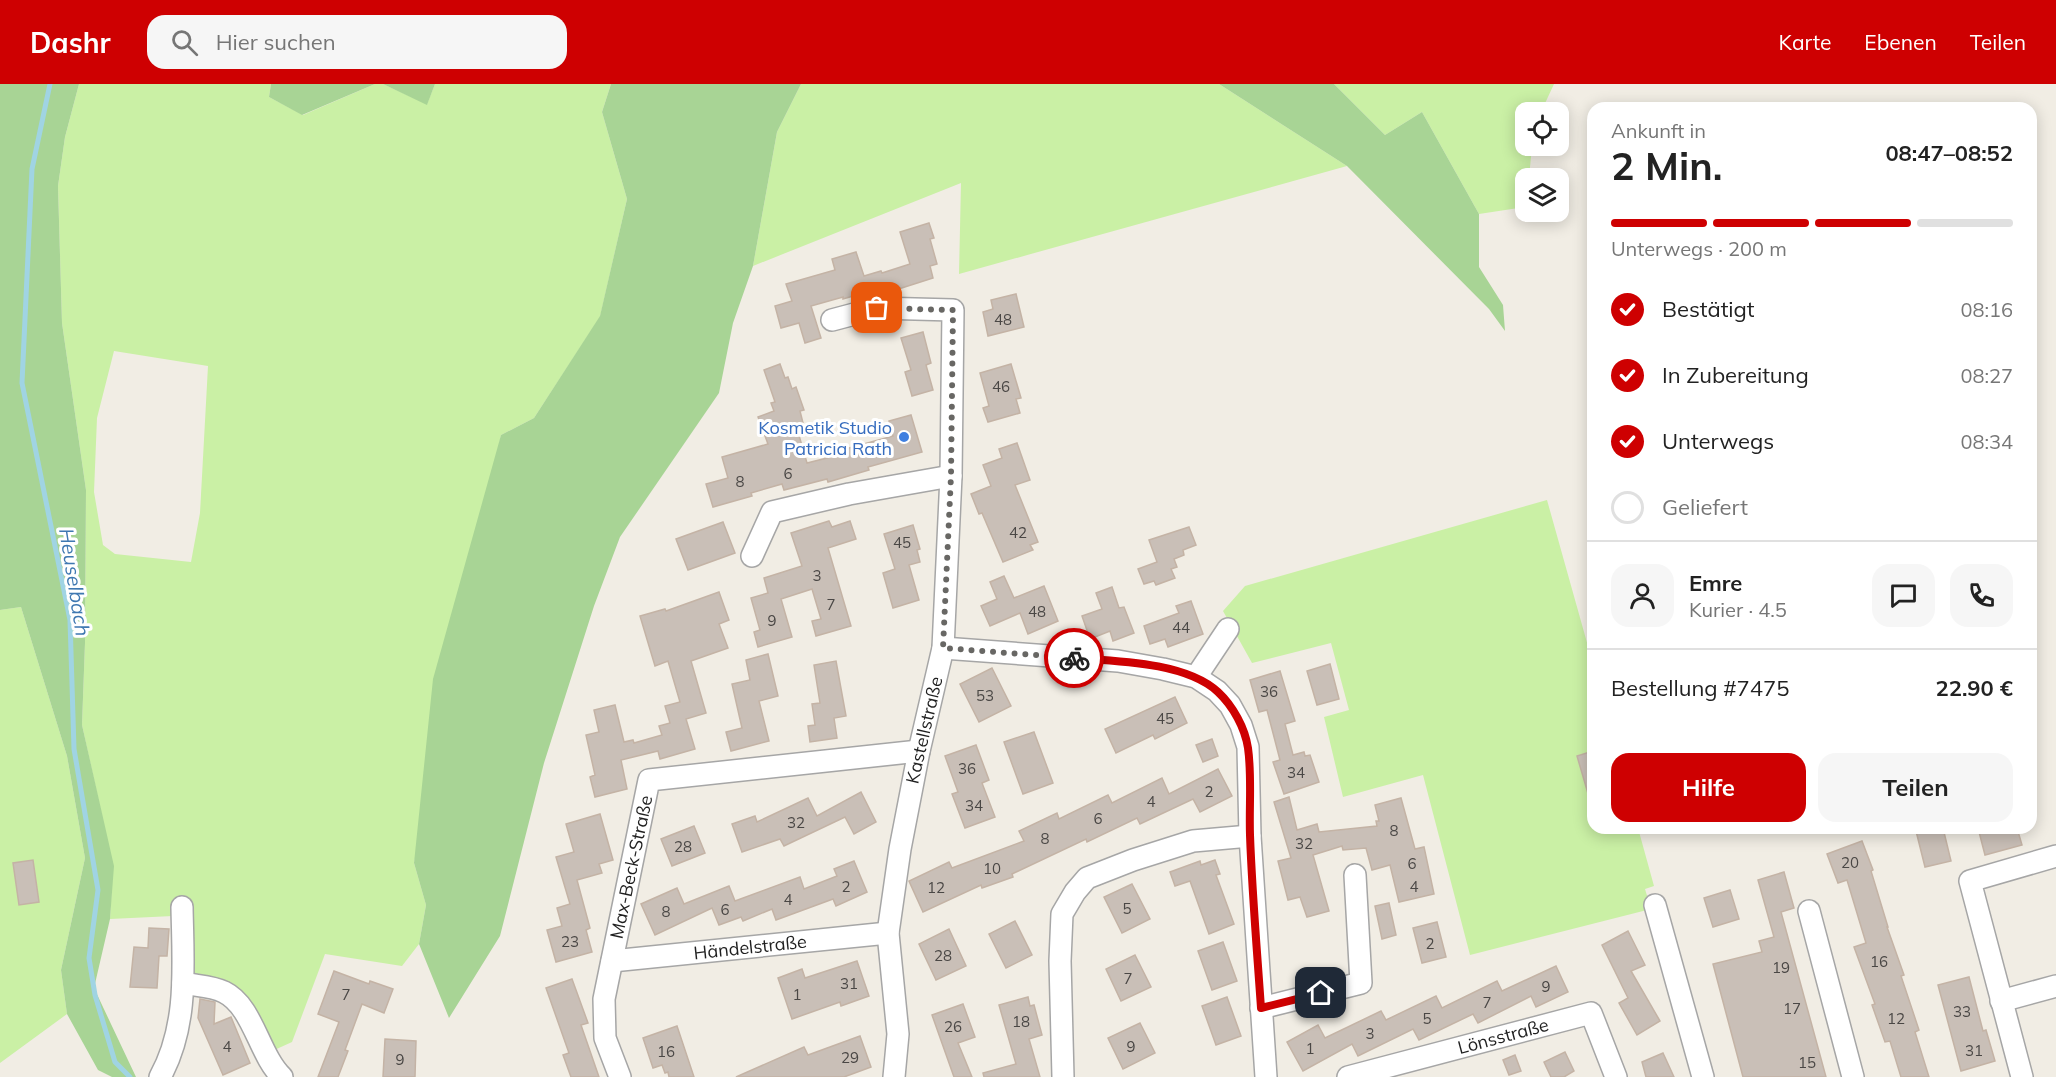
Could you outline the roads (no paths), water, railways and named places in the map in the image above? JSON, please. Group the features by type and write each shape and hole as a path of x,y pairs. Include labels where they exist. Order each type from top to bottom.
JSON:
{"street":[{"name":"Kastellstraße","path":"832,320 877,308 953,310 951,476 943,648 919,751 900,849 888,933 898,1034 894,1077"},
{"path":"752,556 772,513 849,494 951,476"},
{"path":"1196,677 1228,629"},
{"path":"943,648 1118,662 1163,669 1196,677 1217,691 1230,705 1241,725 1248,747 1250,836 1266,1077"},
{"name":"Max-Beck-Straße","path":"620,1077 605,1038 604,999 650,780 919,751"},
{"path":"1063,1077 1060,961 1062,914 1075,892 1087,878 1193,840 1250,836"},
{"path":"2022,1077 1970,881 2056,856"},
{"path":"1261,1008 1361,982 1355,875"},
{"path":"1655,905 1703,1077"},
{"path":"160,1077 177,1036 183,983 182,907"},
{"path":"1809,911 1853,1077"},
{"name":"Händelstraße","path":"612,961 888,933"},
{"path":"183,983 217,990 236,1000 245,1012 264,1054 282,1077"},
{"path":"2001,1001 2056,986"},
{"name":"Lönsstraße","path":"1348,1077 1591,1013 1616,1077"}],"waterway":[{"name":"Heuselbach","path":"50,84 32,169 22,383 70,620 74,749 98,890 89,958 95,995 115,1062 130,1077"}],"place":[{"name":"Kosmetik Studio Patricia Rath","path":"904,437"}]}
